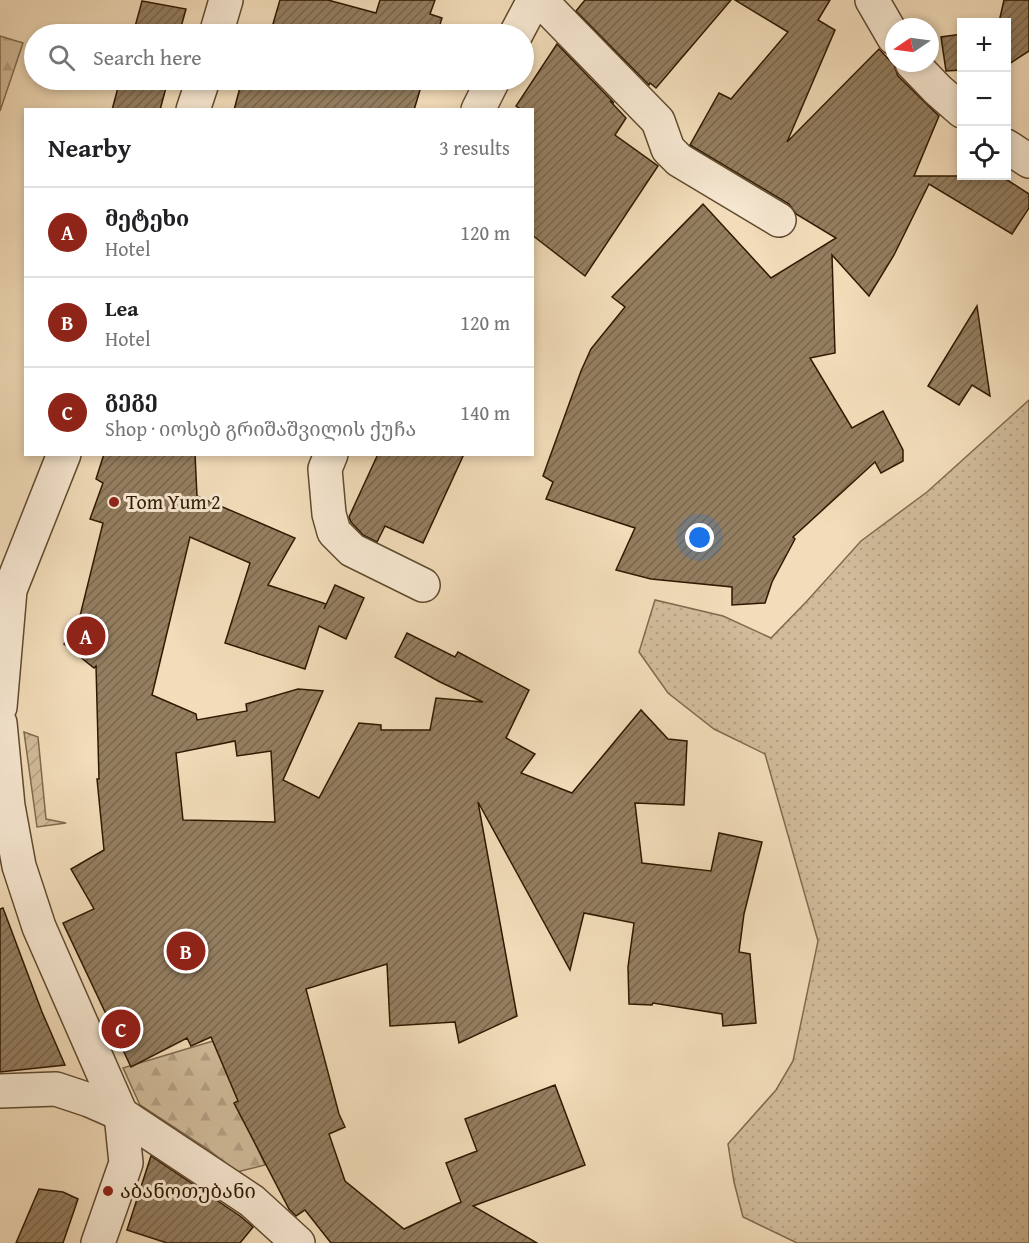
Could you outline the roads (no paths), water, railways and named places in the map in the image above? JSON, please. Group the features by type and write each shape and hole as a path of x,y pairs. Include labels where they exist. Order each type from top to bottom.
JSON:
{"street":[{"path":"219,24 226,0"},
{"path":"521,24 534,0"},
{"path":"540,0 658,121 668,150 680,160 779,220"},
{"path":"872,0 885,22"},
{"path":"921,72 957,107"},
{"path":"194,108 200,90"},
{"path":"479,108 488,90"},
{"path":"1011,149 1029,161"},
{"path":"0,707 10,590 63,456"},
{"path":"330,456 325,469 329,514 334,532 352,550 423,585"},
{"path":"0,723 8,806 19,866 39,927 121,1114 126,1163 98,1243"},
{"path":"0,1091 56,1089 121,1114 252,1201 279,1237"}],"place":[{"name":"Tom Yum 2","path":"114,502"},
{"name":"მეტეხი","path":"86,636"},
{"name":"Lea","path":"186,951"},
{"name":"გეგე","path":"121,1029"},
{"name":"აბანოთუბანი","path":"108,1191"}]}
